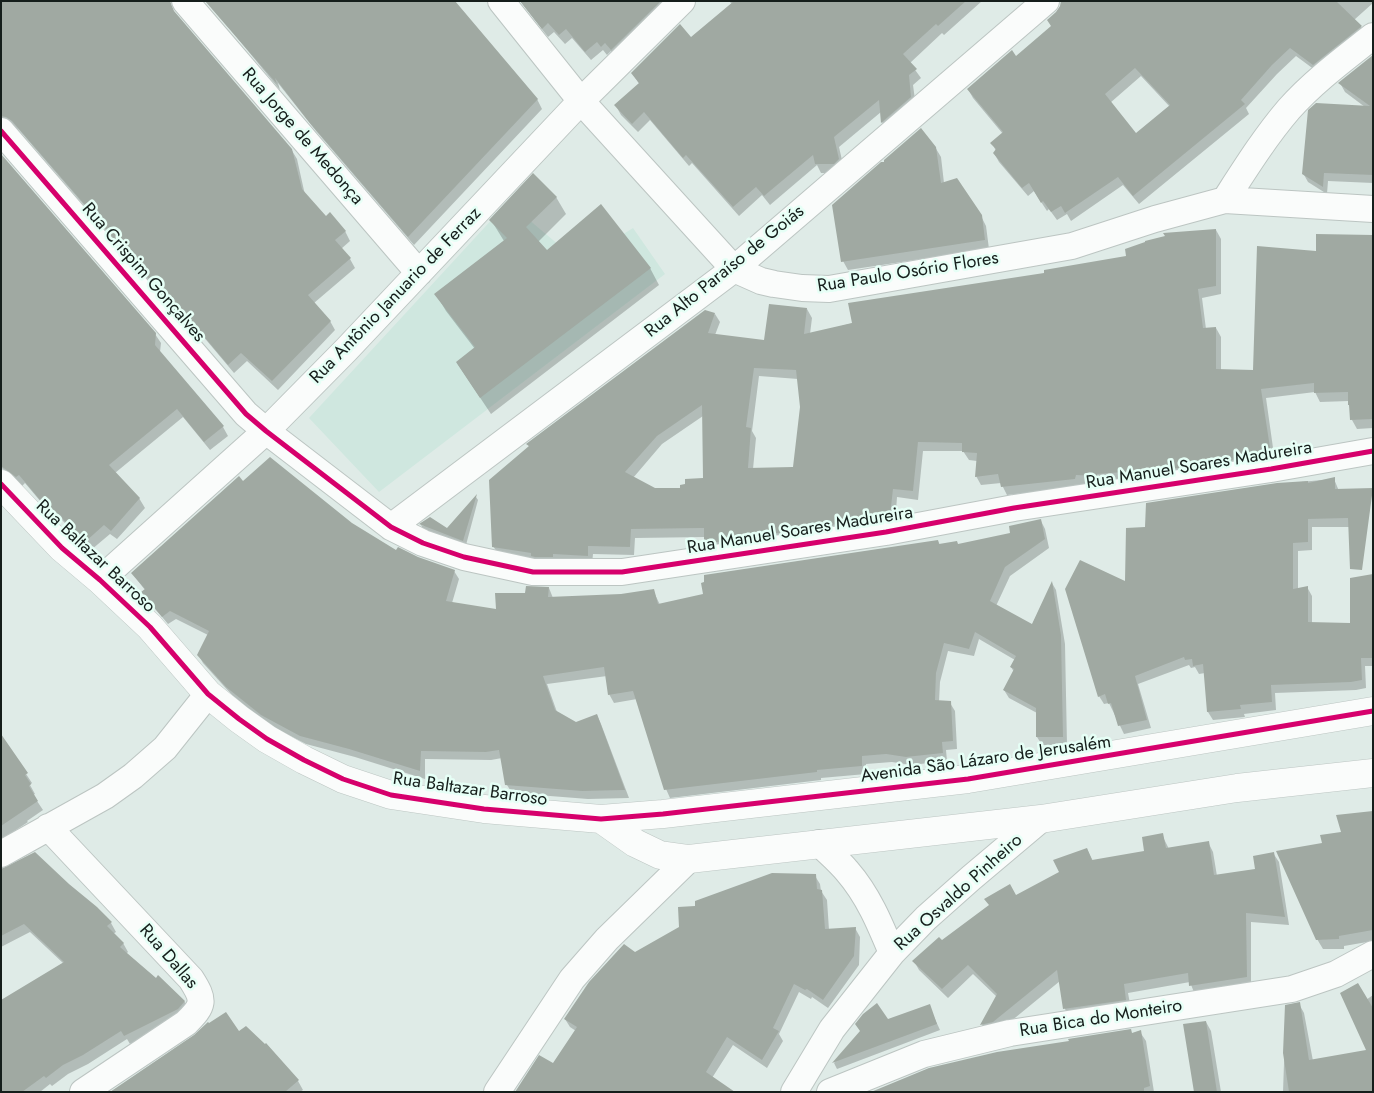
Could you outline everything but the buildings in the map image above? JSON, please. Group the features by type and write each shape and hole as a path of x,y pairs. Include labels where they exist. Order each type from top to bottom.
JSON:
{"street":[{"name":"Rua Jorge de Medonça","path":"185,1 418,273"},
{"name":"Rua Paulo Osório Flores","path":"501,1 581,101 734,269 761,281 802,288 830,289 1072,246 1155,219 1225,200 1373,209"},
{"name":"Rua Antônio Januario de Ferraz","path":"100,580 266,431 346,350 581,101 682,1"},
{"name":"Rua Alto Paraíso de Goiás","path":"391,526 734,269 1046,1"},
{"path":"1225,200 1265,139 1290,108 1313,85 1373,36"},
{"name":"Rua Crispim Gonçalves","path":"1,131 246,414 266,431"},
{"name":"Rua Manuel Soares Madureira","path":"266,431 391,526 422,543 464,557 533,572 622,572 886,532 1014,508 1373,452"},
{"name":"Rua Baltazar Barroso","path":"1,484 62,548 100,580 150,628 208,694 267,739 304,760 343,778 391,795 484,809 601,819"},
{"path":"1,854 105,796 133,776 164,748 208,694"},
{"name":"Avenida São Lázaro de Jerusalém","path":"601,819 734,807 968,779 1373,712"},
{"path":"601,819 635,843 660,855 689,858 1041,819 1237,788 1373,773"},
{"name":"Rua Osvaldo Pinheiro","path":"794,1092 832,1029 892,953 926,918 1041,819"},
{"name":"Rua Dallas","path":"48,827 191,979 200,994 201,1002 197,1012 186,1023 83,1092"},
{"path":"819,844 846,869 863,892 879,921 892,953"},
{"path":"497,1092 572,979 607,939 689,858"},
{"name":"Rua Bica do Monteiro","path":"830,1092 924,1054 1010,1033 1292,989 1336,974 1373,954"}],"shaded area":[{"path":"508,202 579,262 633,228 665,274 379,492 309,418"}],"cycle path":[{"path":"1,131 246,414 391,527 423,543 464,557 533,572 622,572 886,532 1014,508 1271,469 1373,451"},
{"path":"1,484 62,548 100,580 150,627 208,694 239,719 267,739 304,760 343,779 391,795 484,809 601,819 663,814 968,779 1373,711"}]}
